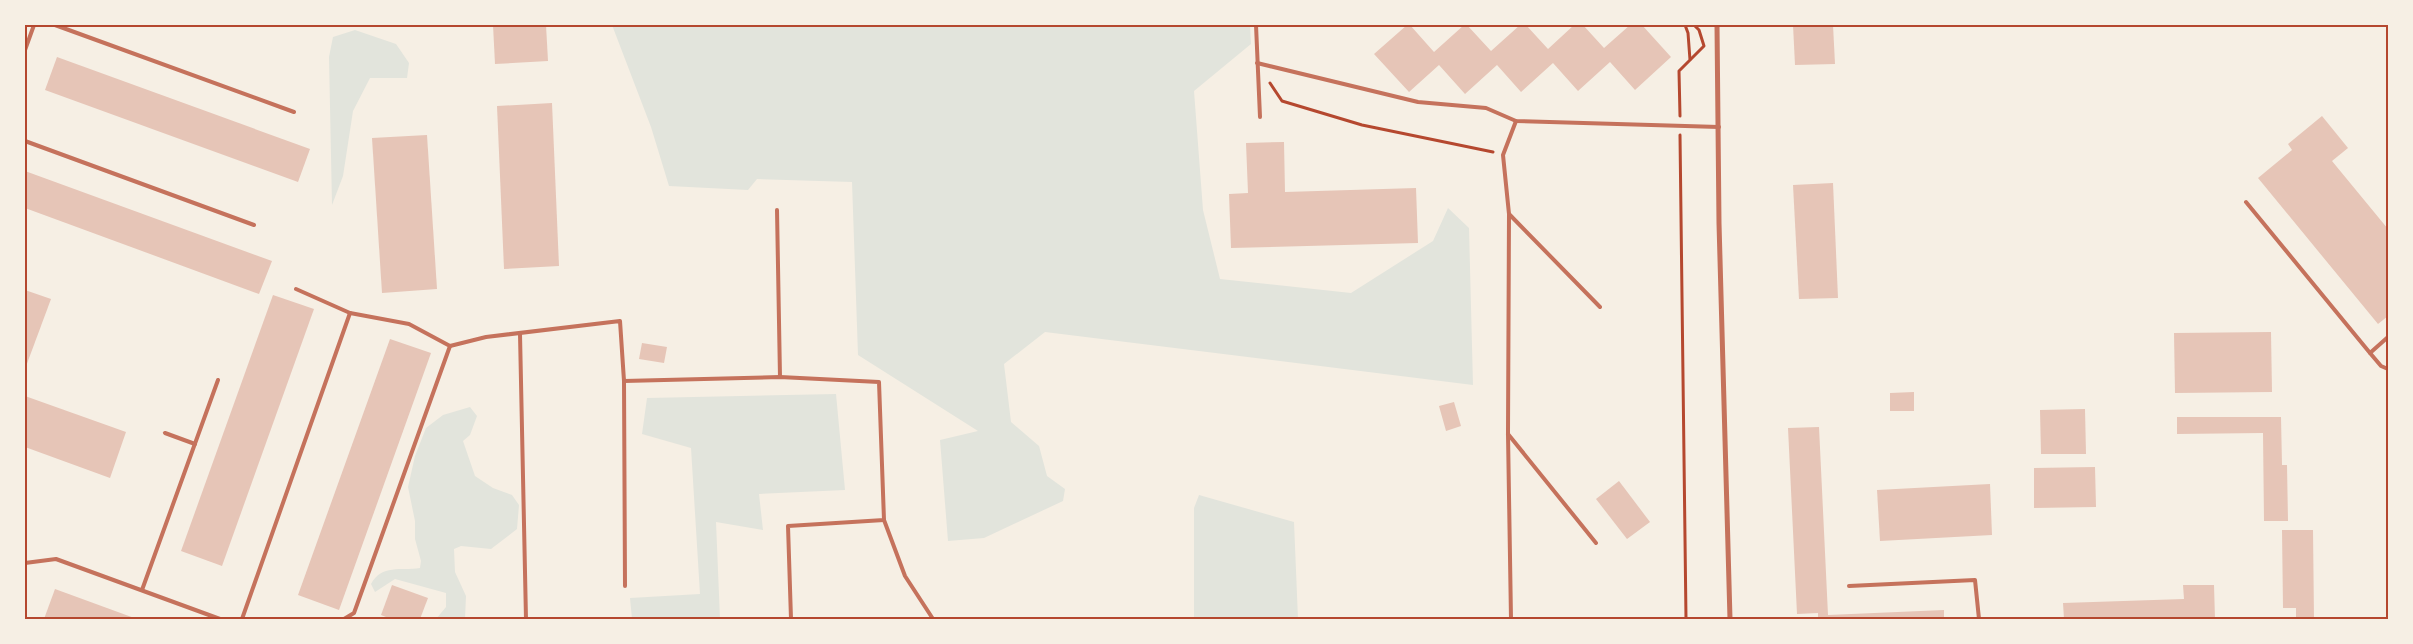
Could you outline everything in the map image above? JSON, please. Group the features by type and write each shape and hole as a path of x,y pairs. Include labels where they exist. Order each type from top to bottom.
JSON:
{"street":[{"path":"1717,25 1719,223 1730,619"}],"lane":[{"path":"25,50 34,25"},
{"path":"55,25 294,112"},
{"path":"1256,25 1260,118"},
{"path":"1257,63 1418,102 1486,108 1516,121 1719,128"},
{"path":"1511,619 1508,434 1509,214 1503,155 1516,121"},
{"path":"25,141 254,225"},
{"path":"2246,202 2381,366 2388,369"},
{"path":"777,210 780,377"},
{"path":"1509,214 1600,307"},
{"path":"296,289 350,313 409,324 450,346 486,337 620,321 624,381 625,586"},
{"path":"242,619 350,313"},
{"path":"520,334 526,619"},
{"path":"2370,352 2388,338"},
{"path":"344,619 354,614 450,346"},
{"path":"624,381 780,377 879,382 884,520 905,576 934,619"},
{"path":"142,590 218,380"},
{"path":"165,433 194,444"},
{"path":"1508,434 1596,543"},
{"path":"791,619 788,526 884,520"},
{"path":"25,563 56,559 220,619"},
{"path":"1849,586 1975,580 1979,619"}],"path":[{"path":"1685,25 1688,33 1690,60"},
{"path":"1686,619 1679,71 1704,46 1699,30 1694,25"},
{"path":"1257,63 1282,101 1362,125 1503,155"}],"shaded area":[{"path":"612,25 1250,25 1251,44 1194,91 1203,210 1220,279 1351,293 1433,241 1448,208 1469,228 1473,385 1045,332 1004,364 1011,422 1039,446 1047,476 1065,489 1063,501 984,538 948,541 940,440 978,431 858,355 852,182 757,179 748,190 669,186 651,127"},
{"path":"355,30 396,44 409,63 407,78 370,78 353,111 343,176 332,205 329,57 333,37"},
{"path":"836,394 845,490 759,494 763,530 716,522 720,619 632,619 630,598 700,594 691,448 642,434 647,398"},
{"path":"470,407 477,416 470,435 463,441 475,476 493,488 512,495 519,505 517,529 491,549 461,546 454,549 455,572 466,596 465,619 436,619 446,607 446,593 395,579 375,592 371,584 380,573 386,571 420,568 421,561 415,539 415,521 408,487 415,456 426,428 443,415"},
{"path":"1199,495 1294,522 1298,619 1194,619 1194,508"}],"building":[{"path":"493,25 546,25 548,61 495,64"},
{"path":"1407,25 1410,25 1434,52 1464,25 1467,25 1491,51 1520,25 1526,25 1548,49 1574,25 1583,25 1604,48 1630,25 1642,25 1671,57 1635,90 1610,62 1578,91 1553,63 1521,92 1497,65 1465,94 1439,65 1409,92 1374,54"},
{"path":"1793,25 1833,25 1835,64 1795,65"},
{"path":"57,57 310,149 298,182 45,90"},
{"path":"552,103 559,266 504,269 497,106"},
{"path":"2322,116 2348,148 2332,161 2388,229 2388,316 2378,324 2258,178 2292,150 2288,144"},
{"path":"427,135 437,289 382,293 372,138"},
{"path":"1284,142 1285,192 1416,188 1418,243 1231,248 1229,194 1248,193 1246,143"},
{"path":"25,171 272,261 259,294 25,208"},
{"path":"1833,183 1838,298 1799,299 1793,185"},
{"path":"25,290 51,299 25,369"},
{"path":"273,295 314,309 222,566 181,551"},
{"path":"2271,332 2272,392 2175,393 2174,333"},
{"path":"390,339 431,353 339,610 298,595"},
{"path":"642,343 667,347 664,363 639,359"},
{"path":"1914,392 1914,411 1890,411 1890,393"},
{"path":"25,396 126,432 110,478 25,447"},
{"path":"1454,402 1461,426 1446,431 1439,406"},
{"path":"2085,409 2086,454 2041,454 2040,410"},
{"path":"2177,417 2281,417 2282,465 2287,465 2288,521 2264,521 2263,433 2177,434"},
{"path":"1819,427 1828,615 1944,610 1944,619 1818,619 1818,613 1797,614 1788,428"},
{"path":"2095,467 2096,507 2034,508 2034,468"},
{"path":"1619,481 1650,522 1627,539 1596,499"},
{"path":"1990,484 1992,535 1880,541 1877,490"},
{"path":"2282,530 2313,530 2314,619 2296,619 2296,608 2283,608"},
{"path":"392,585 428,598 420,619 391,619 381,615"},
{"path":"2183,585 2214,585 2215,619 2064,619 2063,603 2184,599"},
{"path":"55,589 137,619 44,619"}]}
